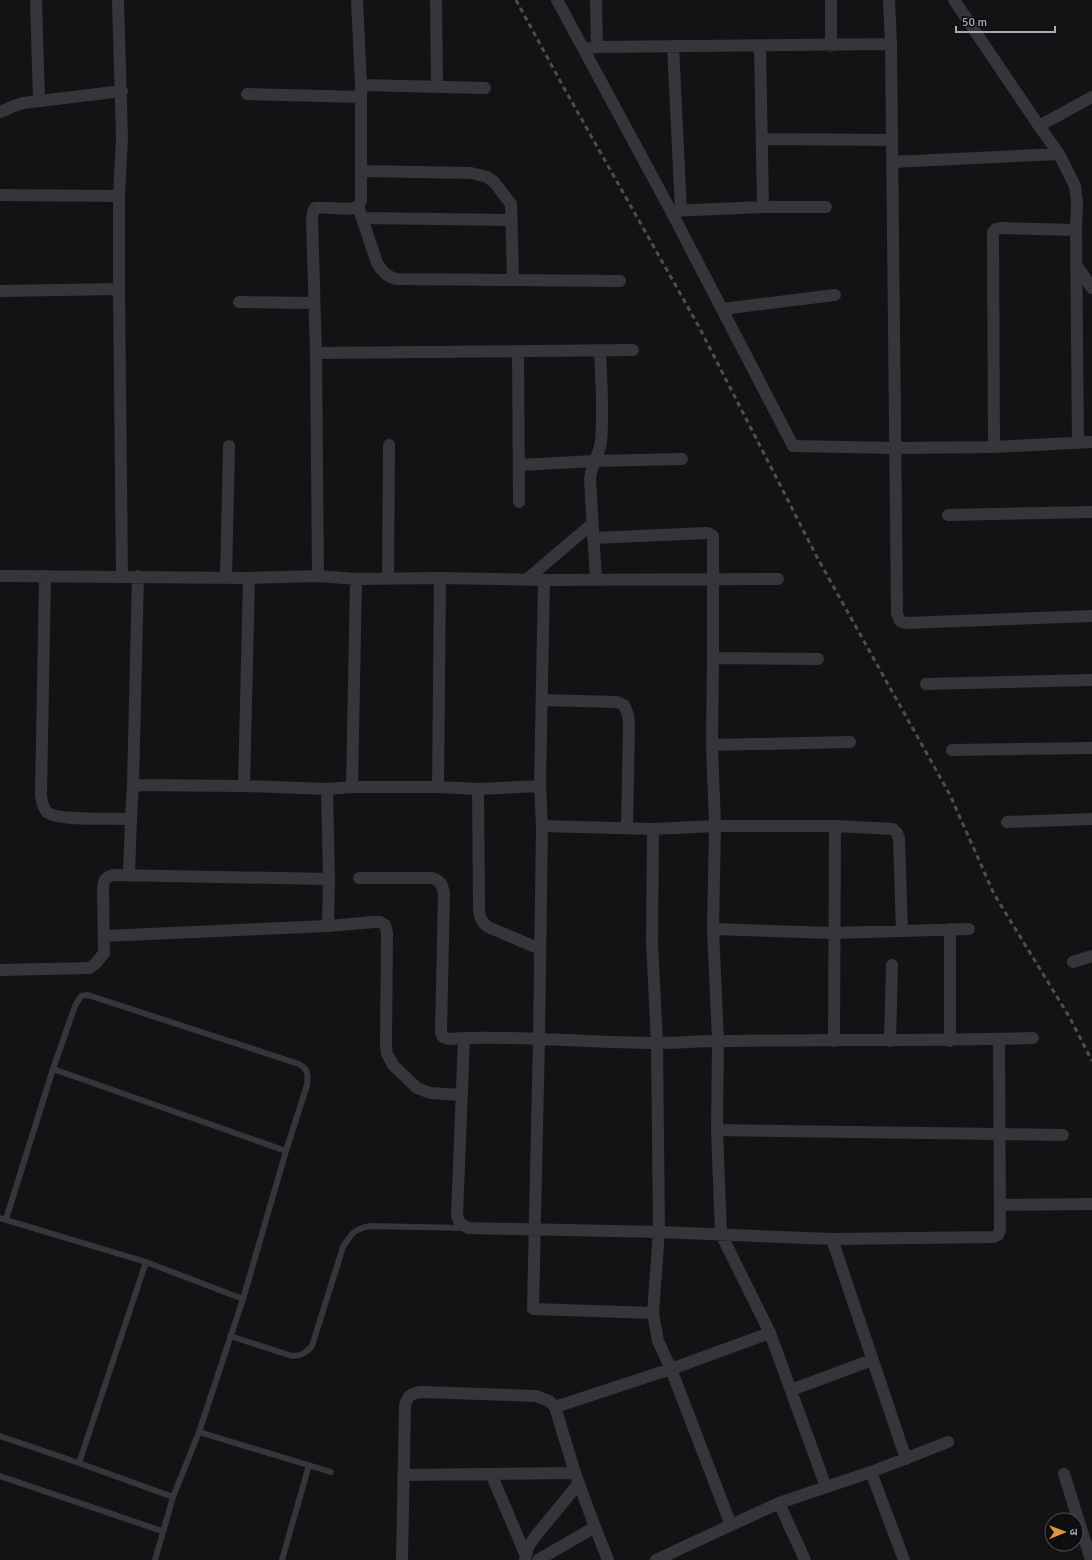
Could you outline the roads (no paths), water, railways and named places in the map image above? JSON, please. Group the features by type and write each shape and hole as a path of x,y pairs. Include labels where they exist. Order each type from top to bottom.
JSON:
{"street":[{"path":"36,0 39,101"},
{"path":"118,0 122,91 119,288 122,576"},
{"path":"318,576 316,353 312,219 313,212 316,208 351,208 358,206 362,201 361,85 357,0"},
{"path":"436,0 436,86"},
{"path":"557,0 676,211 722,309 793,446 895,448 994,447 1092,442"},
{"path":"596,0 597,47"},
{"path":"831,0 831,46"},
{"path":"889,0 891,44 897,614 900,620 906,623 1092,616"},
{"path":"954,0 1059,154 1075,186 1077,202 1078,443"},
{"path":"584,49 597,47 831,46 891,44"},
{"path":"673,46 676,211"},
{"path":"760,46 763,138 763,207"},
{"path":"361,85 485,88"},
{"path":"0,112 14,106 39,101 122,91"},
{"path":"247,94 361,97"},
{"path":"1039,126 1092,97"},
{"path":"763,138 892,140"},
{"path":"892,162 1059,154"},
{"path":"362,171 470,173 487,177 494,182 511,204 513,280"},
{"path":"0,195 120,196"},
{"path":"358,206 382,271 388,276 396,279 620,280"},
{"path":"676,211 763,207 826,207"},
{"path":"362,218 512,220"},
{"path":"994,447 993,232 996,229 1002,228 1076,230"},
{"path":"1077,266 1092,288"},
{"path":"0,291 119,288"},
{"path":"722,309 835,295"},
{"path":"239,302 314,303"},
{"path":"596,579 590,473 601,444 602,433 600,350"},
{"path":"316,353 632,350"},
{"path":"518,351 519,502"},
{"path":"388,578 389,445"},
{"path":"226,578 229,446"},
{"path":"519,465 595,461 682,459"},
{"path":"948,515 1092,512"},
{"path":"526,580 592,523"},
{"path":"593,538 710,534 714,541 712,745 715,826 713,929 718,1041 717,1130 721,1234 770,1333 826,1487"},
{"path":"0,576 249,578 318,576 356,579 440,578 714,581 778,579"},
{"path":"45,576 41,795 43,806 48,814 59,817 131,819"},
{"path":"129,876 133,785 138,576"},
{"path":"244,786 249,578"},
{"path":"438,787 440,578"},
{"path":"352,787 356,579"},
{"path":"544,580 540,786 542,826 539,1038 533,1309 654,1313"},
{"path":"713,658 818,659"},
{"path":"926,684 1092,680"},
{"path":"542,700 617,702 624,705 628,715 629,726 628,828"},
{"path":"712,745 850,742"},
{"path":"952,750 1092,748"},
{"path":"133,785 244,786 327,789 352,787 438,787 478,789 540,786"},
{"path":"327,789 329,879 328,926"},
{"path":"478,789 479,916 482,922 488,927 540,948"},
{"path":"1007,822 1091,822"},
{"path":"542,826 653,829 715,826 835,826 893,829 897,833 898,839 902,931"},
{"path":"834,1041 833,932 835,826"},
{"path":"653,829 652,942 657,1043 659,1232 654,1313 658,1341 671,1369 730,1525"},
{"path":"0,970 90,968 104,953 103,888 104,880 113,875 329,879"},
{"path":"359,878 432,878 439,880 442,885 444,893 441,1033 443,1038 539,1038 657,1043 718,1041 950,1041 1033,1038"},
{"path":"104,936 328,926 380,922 385,926 387,933 386,1044 389,1060 408,1080 423,1091 430,1093 462,1094"},
{"path":"713,929 833,932 969,929"},
{"path":"950,929 950,1041"},
{"path":"1073,962 1092,956"},
{"path":"890,1041 892,965"},
{"path":"464,1038 457,1216 460,1223 468,1228 659,1232 832,1239 994,1237 998,1235 1000,1230 999,1039"},
{"path":"717,1130 1063,1135"},
{"path":"1000,1205 1092,1204"},
{"path":"832,1239 906,1459"},
{"path":"555,1406 671,1369 770,1333"},
{"path":"791,1390 872,1360"},
{"path":"402,1560 405,1405 407,1398 412,1393 422,1392 536,1396 549,1401 555,1406 577,1478 608,1560"},
{"path":"656,1560 779,1503 871,1472 948,1442"},
{"path":"871,1472 904,1560"},
{"path":"403,1475 492,1474 577,1478"},
{"path":"492,1474 525,1558"},
{"path":"1064,1474 1091,1560"},
{"path":"525,1558 528,1547 577,1478"},
{"path":"779,1503 806,1560"},
{"path":"538,1560 595,1527"}],"lane":[{"path":"155,1560 162,1531 173,1497 199,1432 243,1299 308,1080 308,1075 305,1068 299,1064 88,995 81,996 75,1006 3,1218 146,1262 243,1299"},
{"path":"53,1070 286,1151"},
{"path":"230,1336 292,1356 300,1356 307,1352 312,1346 343,1247 350,1235 359,1228 370,1226 468,1228"},
{"path":"79,1463 146,1262"},
{"path":"199,1432 331,1472"},
{"path":"0,1436 173,1497"},
{"path":"282,1560 309,1465"},
{"path":"0,1476 162,1531"}],"railway":[{"path":"516,0 698,325 818,559 950,795 994,894 1070,1018 1092,1061"}]}
